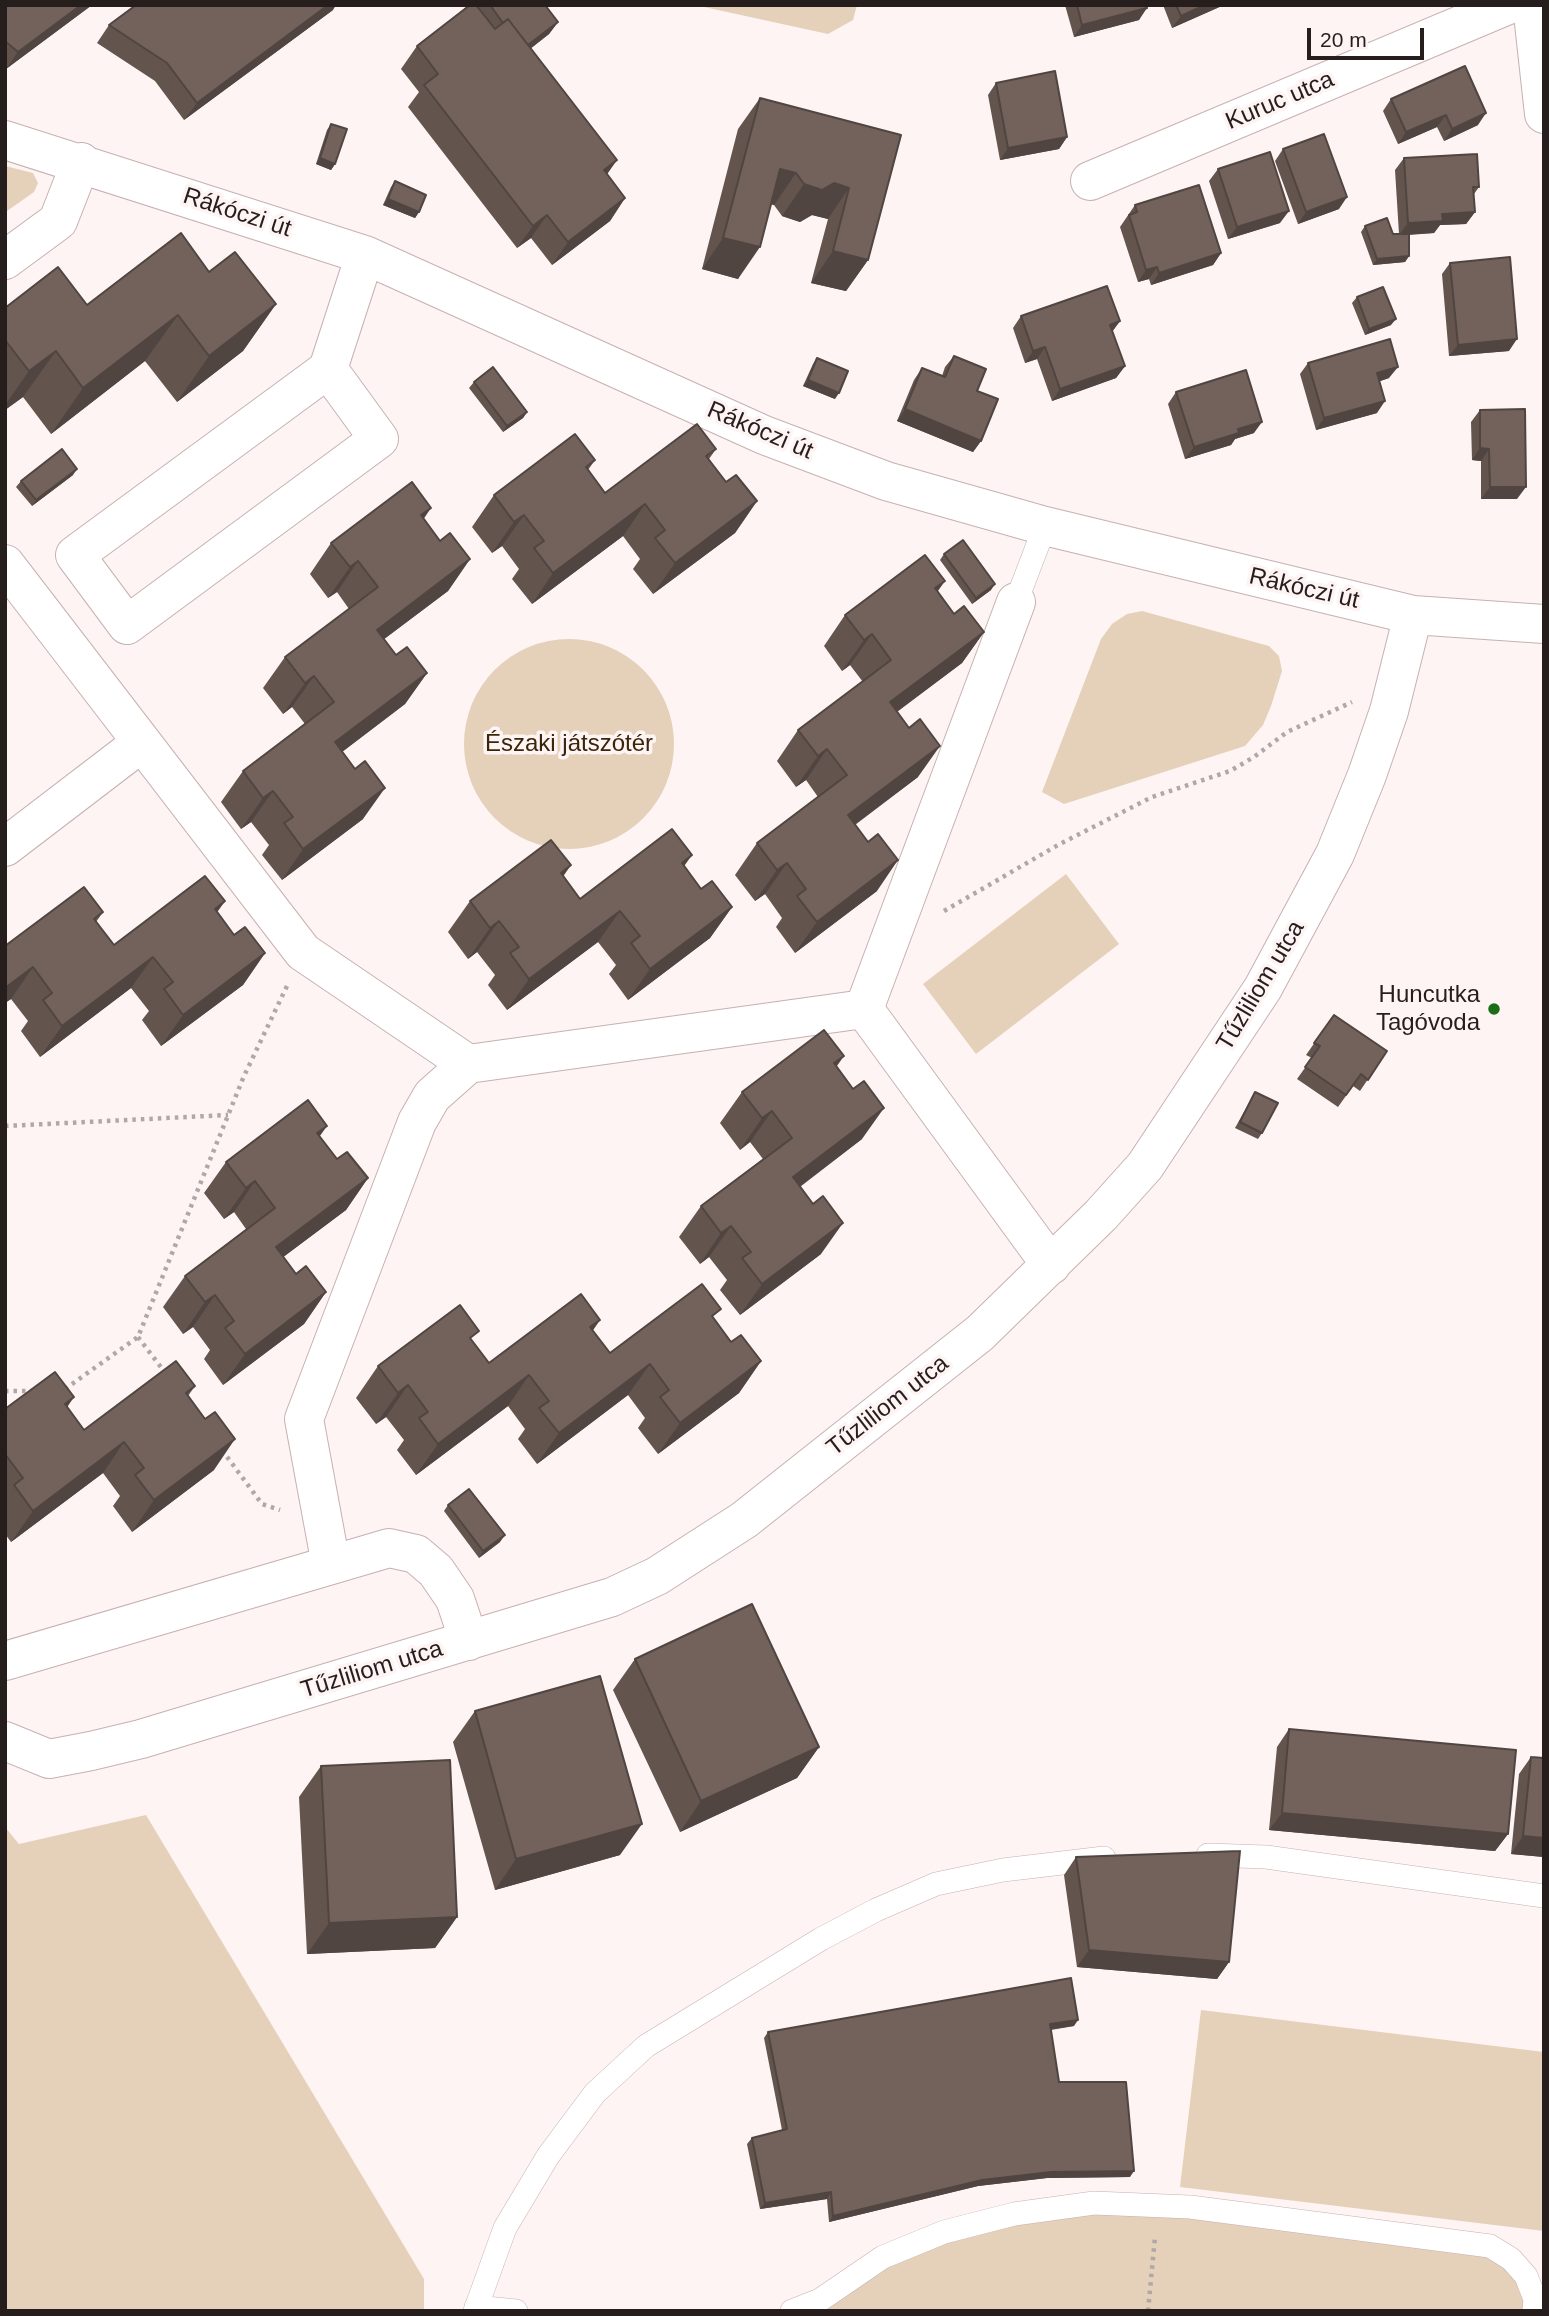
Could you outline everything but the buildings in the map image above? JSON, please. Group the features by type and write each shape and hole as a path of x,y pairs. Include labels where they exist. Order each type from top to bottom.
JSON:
{"street":[{"name":"Kuruc utca","path":"1090,181 1508,5"},
{"path":"1532,5 1544,114"},
{"name":"Rákóczi út","path":"5,140 81,162 365,255 764,435 886,481 1045,526 1413,615 1544,624"},
{"path":"5,260 58,221 81,162"},
{"path":"127,625 75,555 328,369 365,255"},
{"path":"79,661 379,439 328,369"},
{"path":"5,564 303,952 468,1064"},
{"path":"864,1009 1016,603"},
{"name":"Tűzliliom utca","path":"5,1741 49,1759 91,1751 141,1739 612,1597 657,1576 744,1520 980,1333 1051,1265 1145,1166 1263,988 1335,854 1367,775 1398,681 1413,615"},
{"path":"5,847 141,743"},
{"path":"864,1009 1051,1265"},
{"path":"331,1565 304,1419 417,1122 432,1096 468,1064 864,1009"},
{"path":"5,1661 389,1548 416,1554 436,1571 456,1599 468,1641"}],"lane":[{"path":"1016,603 1045,526"},
{"path":"1180,1854 1266,1857 1544,1896"},
{"path":"516,2311 475,2309 505,2228 548,2156 595,2093 646,2046 821,1939 876,1910 936,1884 1003,1870 1124,1857"},
{"path":"792,2311 820,2300 883,2257 944,2232 1014,2214 1094,2203 1157,2204 1490,2246 1511,2259 1525,2276 1535,2298 1534,2311"}],"path":[{"path":"903,904 940,914 1058,845 1152,797 1230,771 1287,732 1398,681"},
{"path":"60,1392 138,1337 229,1115 303,952"},
{"path":"5,1126 229,1115"},
{"path":"138,1337 172,1381"},
{"path":"5,1391 46,1392"},
{"path":"221,1448 262,1503 322,1525"},
{"path":"1148,2311 1157,2204"}],"green space":[{"path":"695,5 857,5 853,20 828,34"},
{"path":"5,166 33,173 38,183 34,192 7,211"},
{"path":"1142,611 1269,646 1279,656 1282,671 1271,706 1263,725 1245,746 1064,804 1042,792 1101,639 1112,624 1127,614"},
{"name":"Északi játszótér","path":"569,639 609,647 643,670 666,704 674,744 666,784 643,818 609,841 569,849 529,841 495,818 472,784 464,744 472,704 495,670 529,647"},
{"path":"1066,874 1119,944 976,1054 923,984"},
{"path":"146,1815 424,2279 424,2311 5,2311 5,1827 19,1844"},
{"path":"1201,2010 1544,2052 1544,2231 1180,2187"},
{"path":"1094,2203 1511,2259 1534,2311 792,2311 883,2257"}],"place":[{"name":"Huncutka Tagóvoda","path":"1494,1009"}]}
